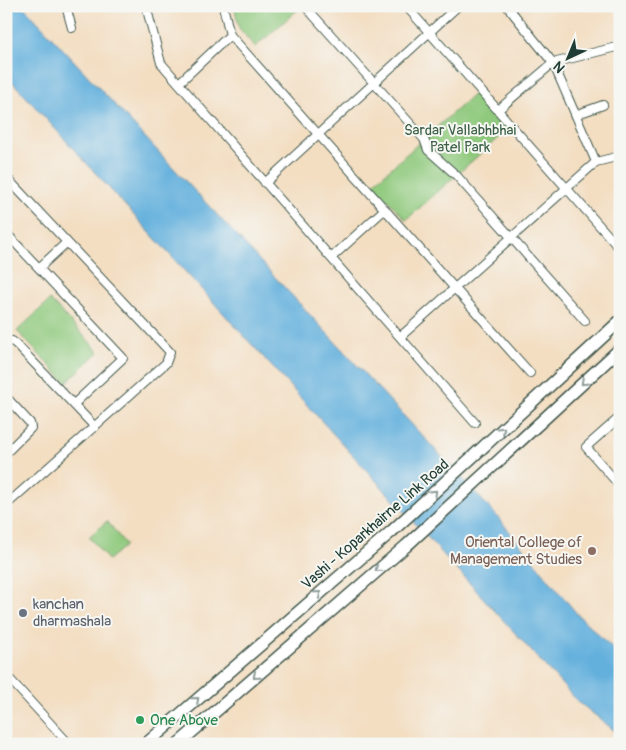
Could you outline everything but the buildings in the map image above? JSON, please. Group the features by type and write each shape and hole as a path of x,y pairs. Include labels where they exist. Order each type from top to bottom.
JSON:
{"main road":[{"name":"Vashi - Koparkhairne Link Road","path":"146,744 401,522 620,321"},
{"path":"178,744 415,537 620,349"}],"street":[{"path":"66,6 72,28"},
{"path":"146,6 161,63 475,423"},
{"path":"223,6 230,35 530,373"},
{"path":"305,6 424,138 428,150 456,175 585,322"},
{"path":"406,6 620,249"},
{"path":"265,182 458,6"},
{"path":"507,6 552,63 596,162"},
{"path":"179,84 230,35"},
{"path":"498,110 552,63 620,46"},
{"path":"575,115 603,105"},
{"path":"400,337 596,162 620,156"},
{"path":"6,176 66,243 170,352 166,363 6,505"},
{"path":"331,258 385,209"},
{"path":"6,233 123,358 74,404"},
{"path":"39,268 66,243"},
{"path":"6,342 12,341 16,344 95,427"},
{"path":"6,397 30,423 31,428 6,453"},
{"path":"620,417 586,447 620,486"},
{"path":"6,675 69,744"}],"green space":[{"path":"234,6 302,6 255,47 239,28"},
{"name":"Sardar Vallabhbhai Patel Park","path":"475,93 508,129 406,220 373,184"},
{"path":"50,300 99,352 66,383 17,331"},
{"path":"107,521 126,545 108,560 89,537"}],"water":[{"path":"6,6 23,6 496,515 578,615 620,655 620,735 576,700 6,75"}],"place":[{"name":"Oriental College of Management Studies","path":"592,551"},
{"name":"kanchan dharmashala","path":"23,613"},
{"name":"One Above","path":"140,720"}]}
